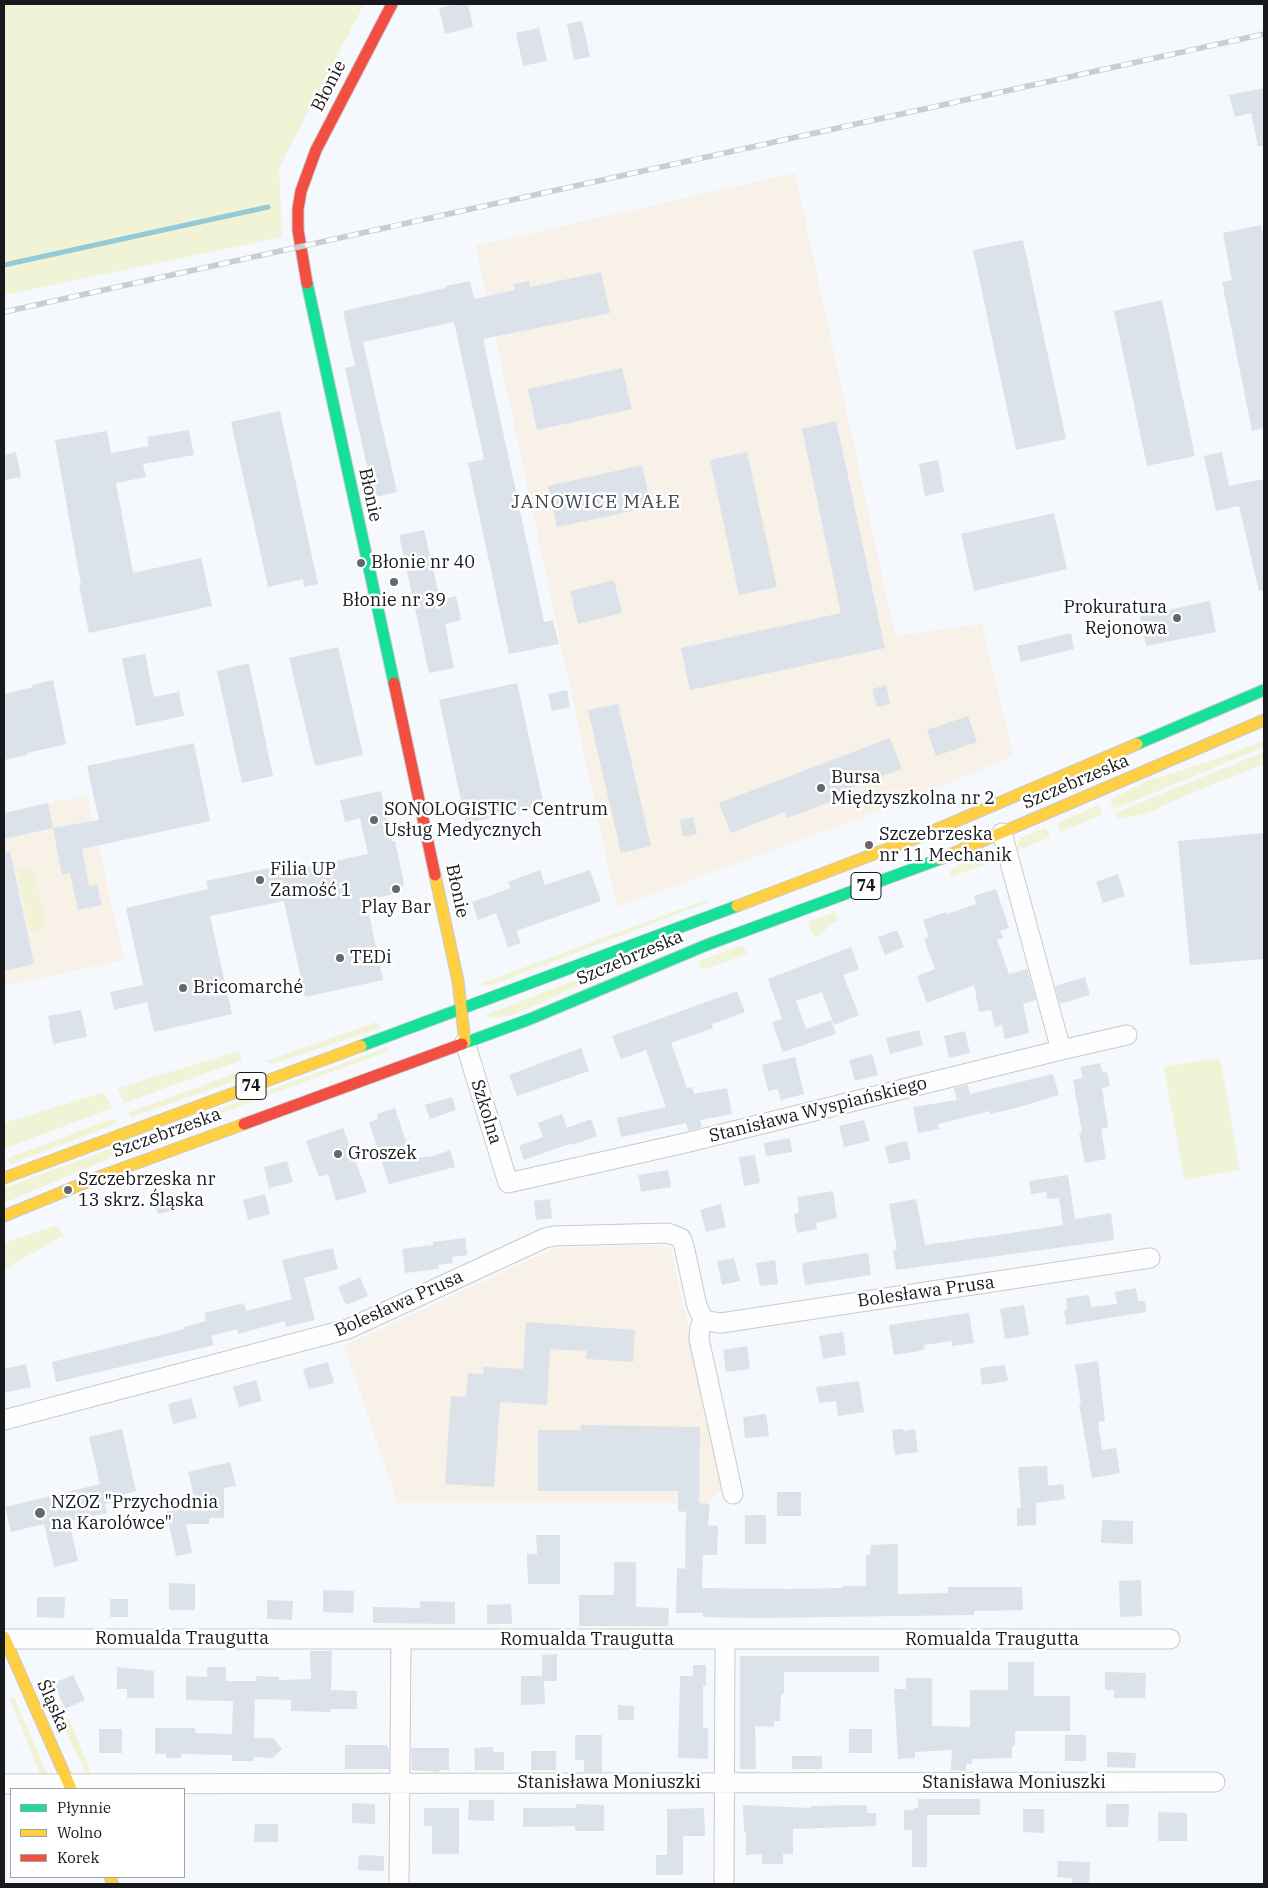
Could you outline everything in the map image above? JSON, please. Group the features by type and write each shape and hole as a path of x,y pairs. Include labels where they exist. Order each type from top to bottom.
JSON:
{"main road":[{"name":"Błonie","path":"392,4 316,150 301,191 298,209 298,230 302,260 394,694 434,866 462,1009 465,1042"},
{"name":"Szczebrzeska","path":"4,1178 462,1009 919,837 1264,690"},
{"name":"Szczebrzeska","path":"4,1216 114,1171 545,1013 709,944 937,860 1264,720"},
{"name":"Śląska","path":"4,1638 70,1787"}],"street":[{"path":"1002,832 1061,1050"},
{"name":"Stanisława Wyspiańskiego","path":"508,1182 685,1143 1127,1035"},
{"name":"Szkolna","path":"465,1042 508,1182"},
{"name":"Bolesława Prusa","path":"4,1420 360,1325 536,1242 554,1236 660,1233 675,1235 681,1238 684,1246 697,1306 703,1319 700,1328 700,1339 733,1494"},
{"name":"Bolesława Prusa","path":"703,1319 721,1323 1150,1258"},
{"name":"Romualda Traugutta","path":"4,1638 1170,1639"},
{"path":"399,1884 401,1639"},
{"path":"724,1884 725,1640"},
{"name":"Stanisława Moniuszki","path":"4,1784 70,1787 399,1783 1215,1782"}],"shaded area":[{"path":"795,173 895,636 982,624 1013,756 906,801 617,907 476,246"},
{"path":"87,795 124,960 4,986 4,813"},
{"path":"664,1246 671,1250 724,1486 709,1503 398,1503 344,1346 555,1248"}],"green space":[{"path":"4,4 364,4 279,168 282,237 4,295"},
{"path":"1264,741 1264,747 1114,809 1110,800 1147,781"},
{"path":"1264,752 1264,764 1189,794 1148,813 1118,819 1115,813"},
{"path":"1099,805 1103,814 1061,832 1057,823"},
{"path":"1046,828 1050,837 1016,851 1021,837"},
{"path":"981,852 989,863 951,877 950,871 973,855"},
{"path":"30,867 33,870 46,924 43,929 30,932 17,870"},
{"path":"708,899 706,903 489,986 479,984"},
{"path":"835,912 838,921 830,924 823,933 814,938 808,922"},
{"path":"705,931 510,1016 495,1018 485,1015"},
{"path":"743,945 747,954 702,970 699,961"},
{"path":"376,1022 381,1028 272,1064 266,1061"},
{"path":"387,1047 388,1051 186,1126 4,1203 4,1188"},
{"path":"239,1051 242,1060 124,1103 118,1088"},
{"path":"1220,1058 1240,1170 1184,1180 1164,1067"},
{"path":"244,1070 240,1079 132,1117 128,1113"},
{"path":"104,1092 112,1108 4,1149 4,1123"},
{"path":"114,1118 116,1124 11,1164 6,1159"},
{"path":"57,1225 63,1235 4,1270 4,1243"},
{"path":"14,1697 47,1773 46,1776 41,1777 10,1699"},
{"path":"57,1714 70,1720 92,1776 85,1771"}],"building":[{"path":"456,4 468,4 473,27 445,34 439,8"},
{"path":"582,21 590,57 574,60 567,24"},
{"path":"539,28 547,61 523,66 516,33"},
{"path":"1264,88 1264,146 1258,146 1251,113 1235,117 1229,95"},
{"path":"1261,225 1264,240 1264,428 1252,431 1222,282 1232,280 1223,233"},
{"path":"1023,240 1066,439 1016,450 973,250"},
{"path":"601,272 610,313 483,339 544,622 553,620 559,644 509,654 468,463 484,459 454,322 363,342 397,492 374,497 345,368 355,366 343,311 470,281 474,299 515,290 514,284 529,281 530,287"},
{"path":"1162,300 1195,456 1147,466 1114,311"},
{"path":"622,368 632,409 537,430 528,389"},
{"path":"280,411 318,584 304,587 303,579 268,587 231,422"},
{"path":"836,421 885,648 690,690 681,648 841,613 802,429"},
{"path":"189,430 194,455 143,464 146,477 116,483 133,573 201,558 212,606 89,633 79,585 81,585 55,440 107,431 111,453 149,446 147,437"},
{"path":"16,452 21,477 4,480 4,455"},
{"path":"747,452 777,587 739,595 710,460"},
{"path":"1222,452 1229,486 1264,479 1264,590 1259,591 1239,506 1216,511 1204,456"},
{"path":"938,460 944,492 925,496 919,464"},
{"path":"642,465 651,507 557,527 548,486"},
{"path":"1054,513 1067,569 974,591 961,534"},
{"path":"424,530 440,600 456,596 461,620 445,624 454,668 429,673 399,535"},
{"path":"614,580 622,613 578,624 570,591"},
{"path":"1210,601 1216,632 1146,646 1140,616"},
{"path":"1071,633 1074,649 1021,662 1017,646"},
{"path":"338,647 363,755 315,766 289,658"},
{"path":"145,654 154,697 179,692 184,716 136,726 122,658"},
{"path":"249,663 273,776 242,783 217,671"},
{"path":"53,680 66,744 4,760 4,694"},
{"path":"517,683 544,806 466,823 439,700"},
{"path":"886,685 890,704 877,707 872,689"},
{"path":"567,690 570,707 552,711 548,694"},
{"path":"618,704 651,846 621,853 588,710"},
{"path":"968,716 977,742 936,756 927,730"},
{"path":"890,738 902,769 847,789 849,795 787,818 785,812 731,833 719,803"},
{"path":"194,743 210,821 82,849 89,886 97,885 102,905 78,910 70,873 62,875 53,828 99,820 87,766"},
{"path":"381,791 392,841 395,841 404,884 398,893 366,900 383,980 305,997 284,901 210,916 232,1014 154,1032 147,1002 114,1010 110,992 143,985 126,908 208,889 206,881 269,868 270,875 368,854 360,818 345,822 340,800"},
{"path":"48,803 53,828 4,839 4,813"},
{"path":"693,817 697,834 683,837 680,820"},
{"path":"1264,833 1264,959 1190,965 1178,841"},
{"path":"10,851 34,964 4,971 4,852"},
{"path":"540,870 545,885 590,870 601,901 516,931 521,943 508,947 496,913 478,920 472,902 511,888 508,882"},
{"path":"1118,874 1125,896 1103,903 1096,882"},
{"path":"996,889 1009,928 1000,931 1003,938 997,940 1009,974 1027,969 1036,1000 1023,1004 1029,1033 1005,1039 1002,1025 995,1027 991,1010 979,1012 974,985 927,1003 917,976 935,969 924,939 929,937 923,920 976,904 974,896"},
{"path":"897,930 904,947 885,955 878,937"},
{"path":"851,947 859,969 843,975 859,1015 834,1025 822,992 796,1001 806,1029 831,1020 836,1034 783,1052 772,1022 782,1019 768,979"},
{"path":"1085,977 1090,995 1060,1004 1055,986"},
{"path":"737,991 745,1012 712,1024 713,1028 671,1043 687,1088 692,1087 694,1094 727,1088 732,1114 700,1120 702,1127 688,1131 686,1123 621,1137 617,1118 666,1107 646,1050 621,1059 612,1036"},
{"path":"81,1010 87,1037 53,1044 48,1016"},
{"path":"919,1030 923,1045 890,1054 886,1038"},
{"path":"965,1031 970,1053 949,1058 944,1036"},
{"path":"581,1048 589,1071 517,1096 509,1075"},
{"path":"872,1054 878,1075 855,1081 849,1060"},
{"path":"795,1057 804,1094 781,1100 778,1089 768,1091 762,1065"},
{"path":"1100,1063 1103,1073 1107,1072 1110,1086 1102,1088 1108,1127 1101,1129 1106,1159 1085,1163 1079,1133 1082,1132 1073,1080 1083,1078 1080,1067"},
{"path":"1053,1074 1059,1095 1016,1108 990,1114 990,1111 938,1124 939,1129 918,1133 913,1107 957,1100 954,1088 968,1085 970,1094"},
{"path":"452,1097 456,1110 430,1119 425,1105"},
{"path":"395,1108 412,1160 428,1156 428,1158 450,1150 455,1167 389,1184 369,1122 378,1119 377,1114"},
{"path":"562,1114 567,1128 591,1119 597,1136 524,1160 519,1146 543,1137 538,1123"},
{"path":"864,1120 870,1141 844,1147 839,1126"},
{"path":"343,1128 367,1192 336,1201 328,1174 319,1177 306,1141"},
{"path":"790,1138 792,1152 766,1156 764,1143"},
{"path":"907,1141 911,1159 889,1164 885,1146"},
{"path":"755,1155 760,1183 744,1186 739,1157"},
{"path":"287,1161 293,1182 269,1188 264,1167"},
{"path":"668,1170 671,1187 641,1192 638,1175"},
{"path":"1068,1175 1075,1219 1111,1213 1114,1240 896,1270 893,1250 897,1250 889,1204 916,1199 925,1245 1063,1225 1059,1198 1047,1199 1046,1192 1031,1194 1029,1181"},
{"path":"833,1191 837,1218 816,1223 817,1229 797,1233 794,1214 799,1212 797,1197"},
{"path":"184,1193 188,1207 158,1214 154,1200"},
{"path":"265,1194 270,1214 248,1220 243,1200"},
{"path":"550,1199 552,1218 536,1220 534,1201"},
{"path":"721,1204 726,1227 706,1232 700,1210"},
{"path":"465,1238 467,1255 452,1257 453,1263 438,1265 439,1269 405,1273 402,1249 433,1245 433,1242"},
{"path":"333,1248 338,1269 304,1278 315,1320 286,1327 285,1321 238,1334 237,1329 211,1336 214,1345 56,1382 52,1362 185,1329 184,1327 206,1321 204,1313 244,1303 246,1311 292,1299 282,1260"},
{"path":"868,1253 871,1275 805,1285 802,1263"},
{"path":"734,1258 740,1281 722,1285 717,1261"},
{"path":"775,1260 778,1284 760,1286 756,1263"},
{"path":"360,1277 368,1296 346,1305 338,1287"},
{"path":"1136,1288 1138,1301 1145,1301 1146,1312 1066,1325 1064,1311 1067,1310 1066,1298 1089,1295 1091,1307 1117,1304 1115,1292"},
{"path":"1024,1305 1029,1335 1005,1339 1000,1309"},
{"path":"969,1313 974,1343 952,1346 952,1341 924,1345 925,1349 920,1351 894,1355 889,1325"},
{"path":"526,1322 635,1330 633,1362 586,1359 587,1351 550,1349 547,1405 500,1402 494,1487 445,1484 451,1396 466,1397 468,1373 483,1374 484,1367 523,1369"},
{"path":"843,1332 846,1355 823,1359 819,1336"},
{"path":"747,1346 750,1369 726,1372 723,1350"},
{"path":"1098,1361 1105,1421 1098,1422 1102,1450 1116,1448 1120,1473 1092,1478 1079,1404 1081,1404 1075,1365"},
{"path":"328,1362 334,1383 309,1389 303,1369"},
{"path":"26,1364 31,1387 4,1393 4,1369"},
{"path":"1005,1365 1008,1381 982,1385 980,1368"},
{"path":"256,1380 262,1401 239,1407 233,1387"},
{"path":"859,1381 864,1412 838,1416 836,1401 819,1403 816,1387"},
{"path":"191,1398 197,1418 173,1424 168,1404"},
{"path":"766,1414 769,1436 745,1438 743,1417"},
{"path":"581,1425 700,1427 699,1503 710,1504 708,1525 718,1526 717,1555 703,1555 702,1588 789,1589 866,1586 866,1555 870,1555 871,1545 898,1544 898,1594 948,1593 948,1587 1022,1587 1023,1610 974,1611 974,1615 755,1618 703,1617 703,1613 676,1613 677,1568 685,1569 686,1512 678,1511 678,1491 538,1491 538,1430 580,1430"},
{"path":"122,1429 136,1491 121,1495 122,1500 105,1504 107,1513 69,1521 78,1561 54,1567 44,1524 11,1532 5,1507 100,1484 89,1437"},
{"path":"901,1429 905,1431 915,1429 918,1452 895,1455 892,1430"},
{"path":"230,1462 236,1486 224,1488 224,1518 209,1518 209,1524 186,1524 192,1553 176,1556 166,1512 196,1505 188,1472"},
{"path":"1047,1466 1048,1486 1063,1484 1065,1499 1036,1503 1036,1525 1017,1526 1017,1508 1021,1508 1018,1467"},
{"path":"777,1492 801,1492 801,1516 777,1516"},
{"path":"745,1515 766,1515 766,1544 745,1544"},
{"path":"1102,1520 1133,1521 1133,1544 1101,1543"},
{"path":"536,1535 560,1535 560,1584 528,1584 527,1554 537,1554"},
{"path":"614,1562 636,1562 636,1607 669,1608 668,1626 579,1626 579,1595 614,1595"},
{"path":"1141,1580 1142,1616 1120,1617 1119,1581"},
{"path":"169,1583 195,1584 195,1610 169,1610"},
{"path":"323,1590 354,1591 353,1613 323,1612"},
{"path":"37,1597 65,1597 64,1618 37,1617"},
{"path":"110,1599 128,1599 128,1617 110,1617"},
{"path":"267,1600 293,1601 292,1620 267,1619"},
{"path":"420,1601 455,1602 455,1624 373,1623 373,1607 420,1608"},
{"path":"511,1604 512,1624 487,1624 487,1605"},
{"path":"310,1651 332,1651 331,1690 357,1691 357,1709 330,1709 330,1712 291,1711 291,1700 255,1699 254,1738 273,1738 282,1749 273,1758 254,1757 254,1761 232,1761 232,1755 181,1754 181,1758 166,1758 166,1754 155,1754 155,1728 195,1728 195,1733 232,1734 233,1701 186,1700 186,1676 207,1677 207,1667 226,1667 226,1681 256,1681 256,1676 279,1677 279,1680 311,1679"},
{"path":"557,1654 557,1681 544,1681 545,1704 521,1705 521,1676 542,1676 542,1655"},
{"path":"740,1656 879,1656 879,1672 784,1672 784,1694 781,1694 780,1721 774,1721 774,1727 755,1726 756,1769 740,1769"},
{"path":"1008,1662 1034,1662 1034,1696 1070,1696 1070,1731 1015,1731 1015,1746 1012,1746 1012,1758 973,1759 972,1764 966,1764 966,1771 951,1770 952,1750 915,1752 915,1758 898,1759 894,1689 906,1689 906,1678 932,1678 932,1726 970,1727 970,1690 1008,1690"},
{"path":"693,1665 706,1665 706,1686 703,1686 703,1728 708,1728 708,1759 678,1758 680,1676 693,1676"},
{"path":"117,1667 154,1671 154,1698 127,1698 127,1689 117,1689"},
{"path":"1105,1672 1146,1673 1145,1698 1114,1698 1114,1690 1105,1690"},
{"path":"73,1675 85,1700 65,1709 54,1683"},
{"path":"618,1705 634,1706 634,1720 618,1720"},
{"path":"99,1729 122,1729 122,1753 99,1753"},
{"path":"849,1729 872,1729 872,1753 849,1753"},
{"path":"575,1735 602,1735 602,1772 584,1772 584,1760 575,1760"},
{"path":"1065,1735 1086,1735 1086,1761 1065,1761"},
{"path":"345,1745 387,1745 387,1748 389,1748 389,1769 345,1769"},
{"path":"493,1747 493,1752 504,1752 504,1770 475,1770 474,1748"},
{"path":"411,1748 449,1748 449,1770 439,1770 439,1772 412,1770"},
{"path":"531,1751 556,1751 556,1770 531,1770"},
{"path":"1107,1752 1136,1753 1135,1768 1107,1767"},
{"path":"792,1756 822,1756 822,1769 792,1769"},
{"path":"918,1799 980,1799 980,1815 927,1815 927,1867 912,1867 912,1830 904,1830 904,1810 918,1808"},
{"path":"469,1800 494,1800 494,1821 468,1820"},
{"path":"352,1803 375,1804 375,1824 352,1823"},
{"path":"576,1804 604,1805 604,1831 575,1831 575,1826 523,1827 523,1808 576,1808"},
{"path":"1106,1804 1129,1804 1128,1827 1106,1827"},
{"path":"743,1805 811,1808 811,1806 867,1805 867,1813 876,1813 876,1826 793,1829 793,1854 783,1854 783,1864 762,1864 762,1854 746,1855"},
{"path":"424,1808 459,1808 459,1854 432,1854 432,1826 424,1826"},
{"path":"704,1808 705,1836 683,1836 683,1875 656,1875 656,1855 667,1855 667,1809"},
{"path":"1023,1809 1044,1809 1044,1833 1023,1832"},
{"path":"1158,1812 1187,1813 1187,1841 1158,1841"},
{"path":"255,1824 278,1824 278,1842 254,1842"},
{"path":"359,1855 384,1856 384,1871 358,1870"},
{"path":"1058,1861 1090,1862 1089,1884 1072,1884 1072,1878 1057,1877"}],"waterway":[{"path":"4,265 268,207"}],"railway":[{"path":"4,312 1264,34"}],"traffic: fast":[{"path":"307,283 394,683"},
{"path":"1137,744 1264,690"},
{"path":"462,1044 530,1019 709,944 940,859"},
{"path":"361,1046 737,906"}],"traffic: slow":[{"path":"940,859 1264,720"},
{"path":"737,906 919,837 1137,744"},
{"path":"435,875 458,981 465,1042"},
{"path":"4,1178 361,1046"},
{"path":"4,1216 104,1175 244,1124"},
{"path":"4,1637 71,1788"},
{"path":"110,1878 113,1884"}],"traffic: jam":[{"path":"307,283 298,230 298,209 301,191 316,150 392,4"},
{"path":"394,683 435,875"},
{"path":"244,1124 462,1044"}],"place":[{"name":"Błonie nr 40","path":"361,563"},
{"name":"Błonie nr 39","path":"394,582"},
{"name":"Prokuratura Rejonowa","path":"1177,618"},
{"name":"Bursa Międzyszkolna nr 2","path":"821,788"},
{"name":"SONOLOGISTIC - Centrum Usług Medycznych","path":"374,820"},
{"name":"Szczebrzeska nr 11 Mechanik","path":"869,845"},
{"name":"Filia UP Zamość 1","path":"260,880"},
{"name":"Play Bar","path":"396,889"},
{"name":"TEDi","path":"340,958"},
{"name":"Bricomarché","path":"183,988"},
{"name":"Groszek","path":"338,1154"},
{"name":"Szczebrzeska nr 13 skrz. Śląska","path":"68,1190"},
{"name":"NZOZ \"Przychodnia na Karolówce\"","path":"40,1513"}],"district":[{"name":"JANOWICE MAŁE","path":"596,503"}]}
